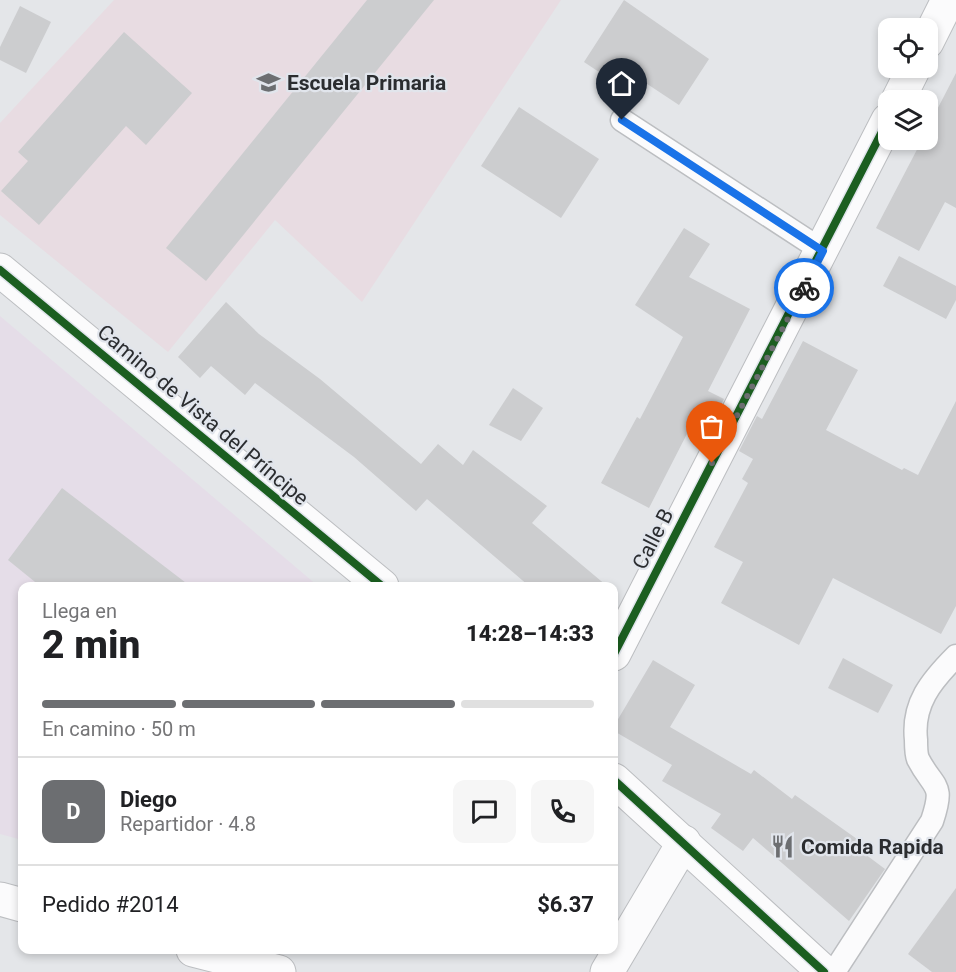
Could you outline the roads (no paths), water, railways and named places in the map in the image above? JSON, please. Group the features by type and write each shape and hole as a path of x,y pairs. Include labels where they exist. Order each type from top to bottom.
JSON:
{"street":[{"path":"938,20 948,0"},
{"name":"Calle B","path":"618,646 878,140"},
{"name":"Camino de Vista del Príncipe","path":"0,270 377,582"},
{"path":"618,784 824,972"},
{"path":"608,972 684,842"},
{"path":"0,899 18,904"},
{"path":"209,954 279,972"}],"lane":[{"path":"622,120 823,251"},
{"path":"834,972 932,821 940,797 934,781 917,757 916,709 934,678 956,656"}],"place":[{"name":"Escuela Primaria","path":"269,83"},
{"name":"Comida Rapida","path":"783,847"}]}
